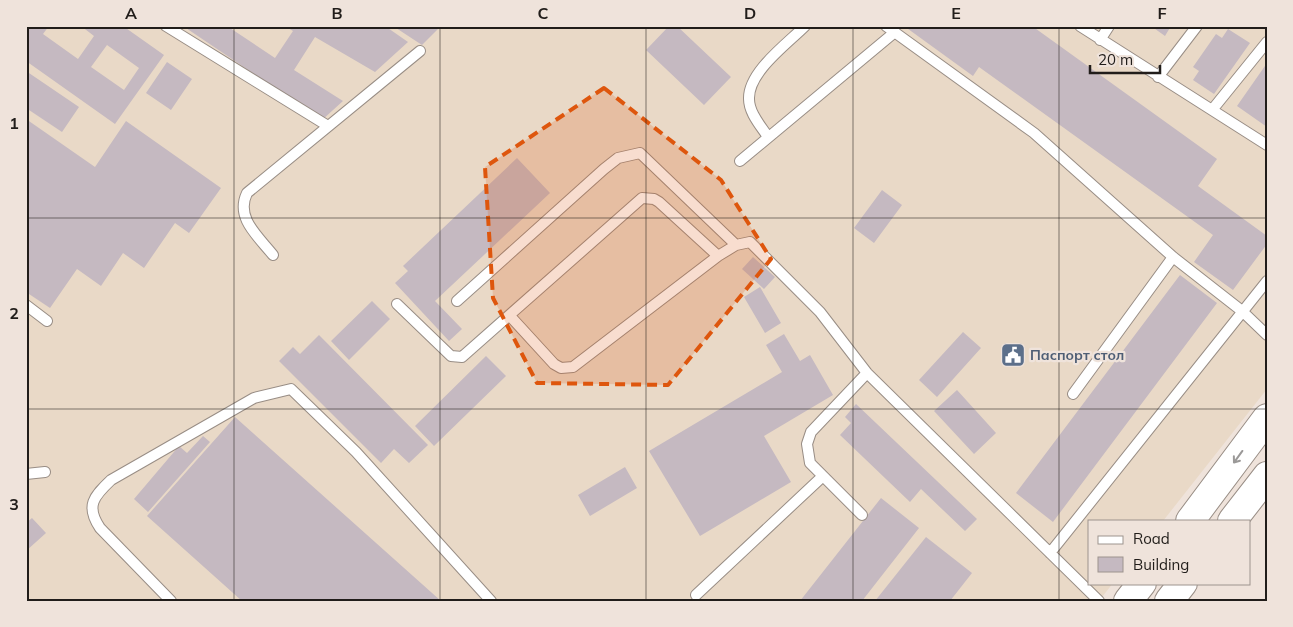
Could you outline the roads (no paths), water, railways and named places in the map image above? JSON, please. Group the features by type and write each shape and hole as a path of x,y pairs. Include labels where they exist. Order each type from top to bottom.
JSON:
{"main road":[{"path":"1191,520 1267,418"},
{"path":"1233,520 1267,476"},
{"path":"1128,601 1141,584"},
{"path":"1169,601 1182,584"}],"lane":[{"path":"166,26 328,126"},
{"path":"768,137 753,114 749,100 750,88 755,78 766,65 805,26"},
{"path":"886,26 1034,133 1173,257 1242,311 1267,335"},
{"path":"1080,26 1267,145"},
{"path":"1100,40 1108,26"},
{"path":"1158,77 1197,26"},
{"path":"740,161 895,32"},
{"path":"1212,110 1267,42"},
{"path":"273,255 242,213 242,203 247,193 420,51"},
{"path":"457,301 604,169 618,158 630,155 640,154 656,167 736,245"},
{"path":"397,304 451,356 456,358 469,353 642,198 654,199 659,202 718,256"},
{"path":"510,316 554,364 561,368 573,367 718,256 736,245 750,242 820,312 867,373 1099,601"},
{"path":"1073,394 1173,257"},
{"path":"1050,553 1267,281"},
{"path":"26,305 47,321"},
{"path":"862,515 810,463 806,444 811,432 867,373"},
{"path":"171,601 100,528 94,519 92,504 98,493 112,480 254,398 291,389 356,452 491,601"},
{"path":"26,474 45,472"},
{"path":"696,595 824,476"}],"place":[{"name":"Паспорт стол","path":"1013,355"}]}
